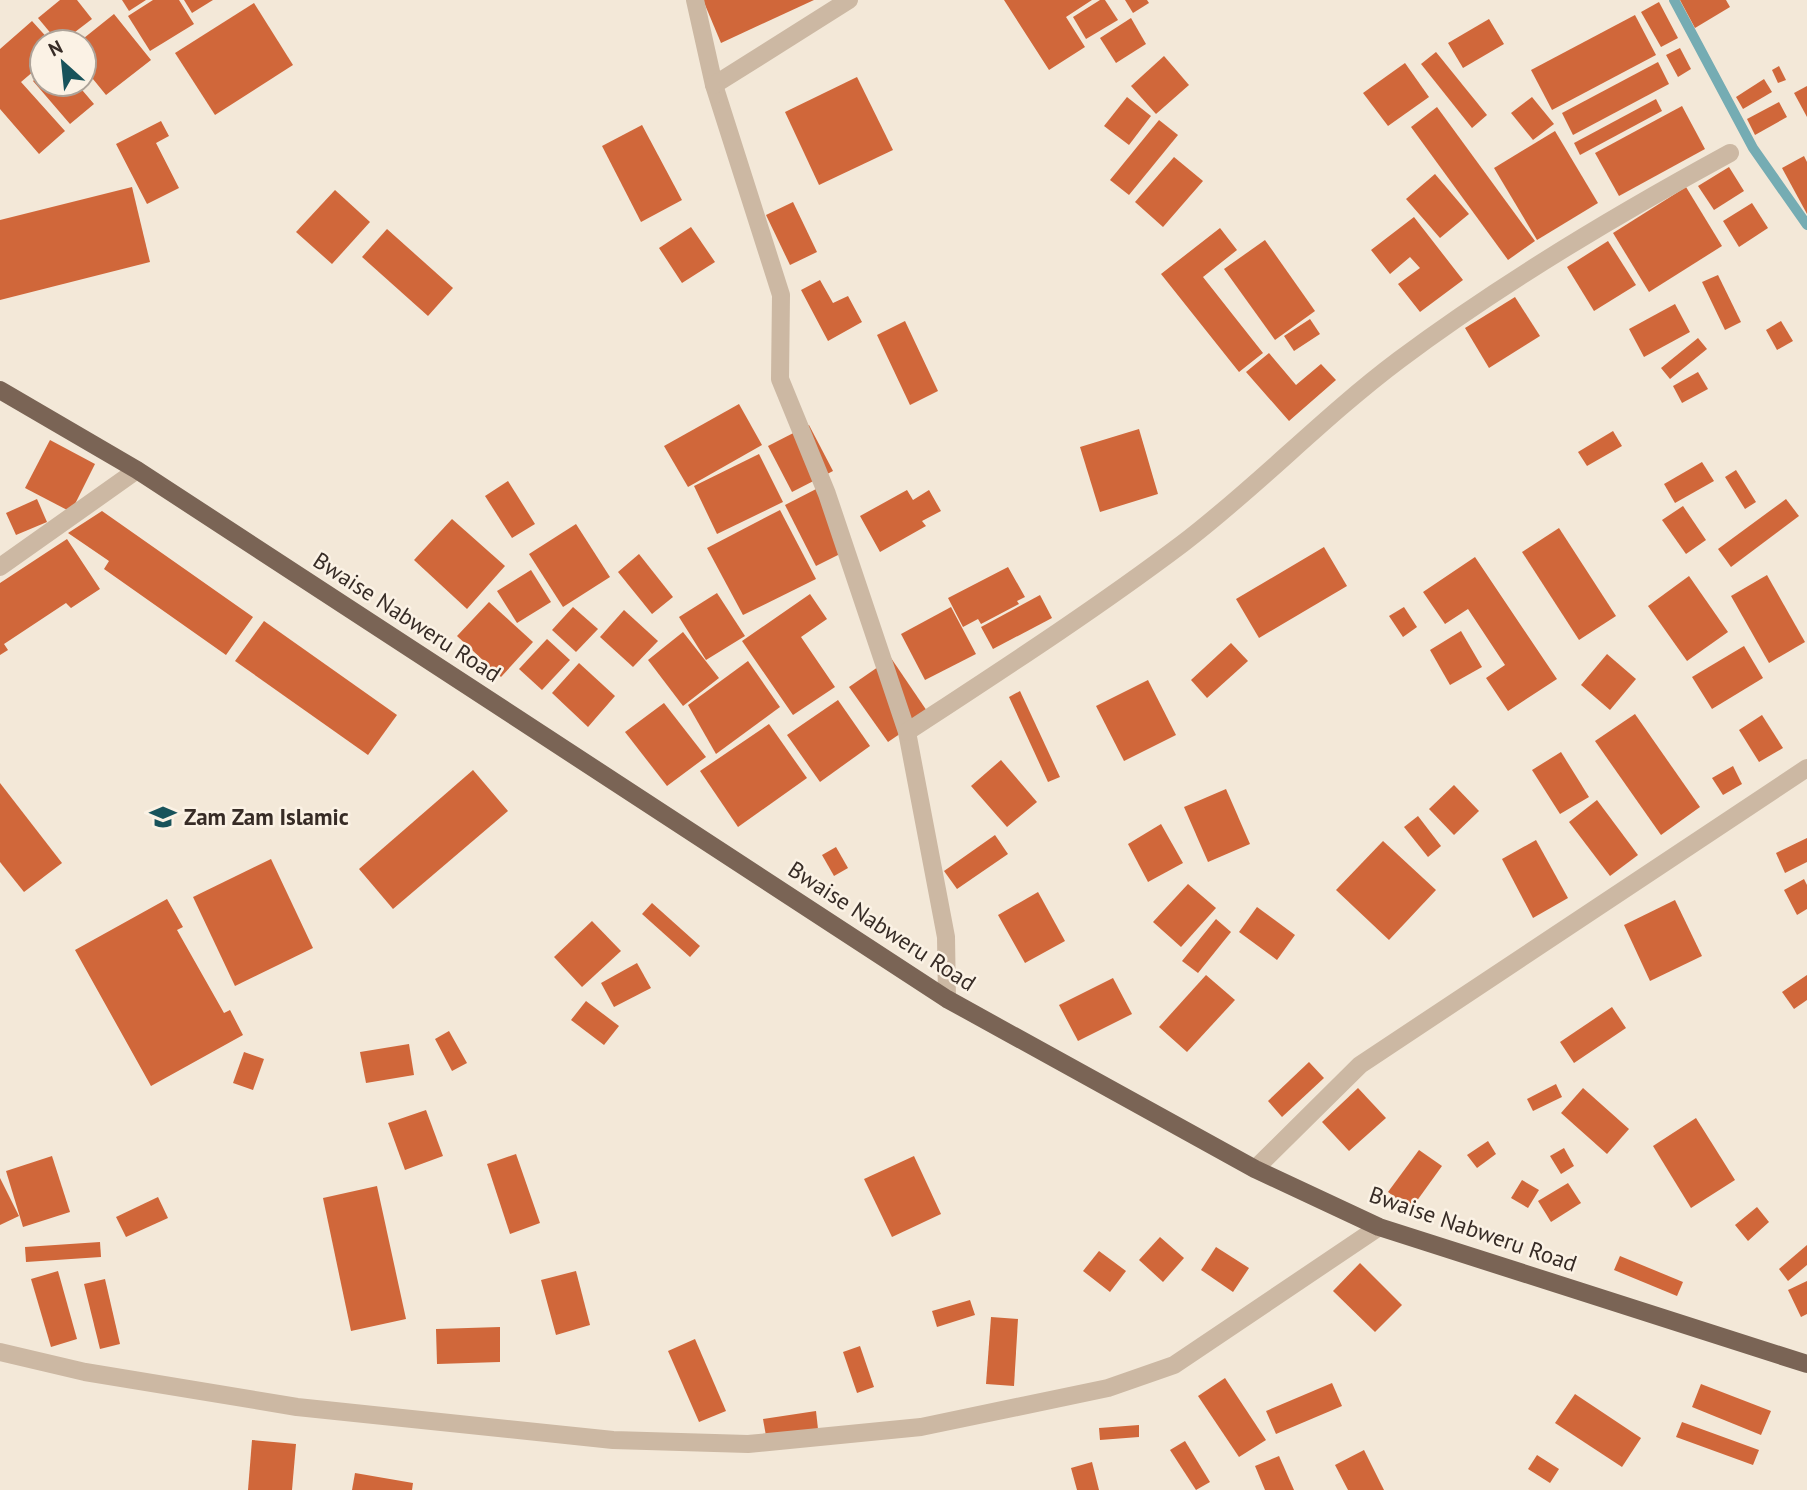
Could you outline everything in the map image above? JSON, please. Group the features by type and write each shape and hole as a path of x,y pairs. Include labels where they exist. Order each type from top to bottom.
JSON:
{"main road":[{"name":"Bwaise Nabweru Road","path":"0,390 137,470 947,999 1255,1169 1379,1227 1807,1364"}],"street":[{"path":"695,0 714,85 781,295 780,379 827,494 907,732 946,937 947,999"},
{"path":"714,85 849,0"},
{"path":"907,732 1104,602 1175,550 1420,345 1496,292 1633,205 1730,153"},
{"path":"0,567 137,470"},
{"path":"1255,1169 1360,1065 1807,768"},
{"path":"0,1352 85,1372 297,1407 613,1440 748,1444 921,1427 1108,1388 1174,1365 1379,1227"}],"building":[{"path":"60,0 77,0 92,19 80,28 46,28 38,18"},
{"path":"122,0 146,0 129,11"},
{"path":"153,0 179,0 194,24 150,51 128,16"},
{"path":"184,0 213,0 192,13"},
{"path":"703,0 814,0 721,43"},
{"path":"1004,0 1092,0 1066,17 1085,47 1049,70"},
{"path":"1100,0 1105,0 1118,20 1086,39 1073,17"},
{"path":"1125,0 1147,0 1149,3 1133,13"},
{"path":"1680,0 1726,0 1730,7 1695,28"},
{"path":"1659,2 1678,38 1661,47 1641,12"},
{"path":"254,3 293,65 215,115 175,53"},
{"path":"114,14 151,60 106,95 98,85 96,28"},
{"path":"1635,15 1656,55 1552,110 1531,70"},
{"path":"1131,18 1146,44 1116,63 1100,38"},
{"path":"1489,19 1504,44 1463,68 1448,43"},
{"path":"32,21 38,28 28,28 28,76 21,82 28,90 28,98 35,98 65,131 39,154 0,109 0,49"},
{"path":"1680,48 1691,69 1678,77 1666,55"},
{"path":"1436,52 1487,115 1472,128 1421,64"},
{"path":"1164,56 1189,85 1156,114 1131,86"},
{"path":"1658,62 1669,84 1573,135 1562,113"},
{"path":"1405,63 1429,97 1388,126 1363,93"},
{"path":"1779,66 1786,80 1778,83 1772,70"},
{"path":"857,77 893,150 819,185 785,112"},
{"path":"1764,79 1772,92 1743,109 1736,97"},
{"path":"1807,86 1807,117 1794,93"},
{"path":"1127,97 1151,116 1129,145 1104,126"},
{"path":"1532,97 1554,124 1533,140 1511,113"},
{"path":"48,98 89,98 94,104 70,124"},
{"path":"1656,99 1662,111 1580,155 1574,143"},
{"path":"1779,102 1787,117 1755,135 1747,119"},
{"path":"1682,106 1705,149 1619,196 1595,153"},
{"path":"1437,107 1535,241 1508,260 1411,127"},
{"path":"1159,120 1178,135 1129,195 1110,180"},
{"path":"161,121 169,136 156,143 179,188 147,204 116,144"},
{"path":"642,125 682,200 641,222 602,146"},
{"path":"1555,131 1598,203 1537,240 1494,168"},
{"path":"1804,156 1807,162 1807,214 1782,168"},
{"path":"1174,157 1203,181 1163,227 1135,202"},
{"path":"1729,167 1744,191 1714,210 1698,186"},
{"path":"1435,174 1469,214 1440,238 1406,199"},
{"path":"132,187 150,262 0,300 0,220"},
{"path":"1686,187 1722,246 1649,292 1613,233"},
{"path":"335,190 370,222 332,264 296,232"},
{"path":"793,202 817,252 790,265 766,215"},
{"path":"1752,203 1768,228 1739,247 1723,221"},
{"path":"1414,217 1463,280 1420,312 1398,284 1420,268 1410,257 1390,274 1371,250"},
{"path":"691,227 715,262 682,283 659,248"},
{"path":"1220,228 1237,250 1203,277 1263,353 1239,372 1161,274"},
{"path":"387,229 453,288 428,316 362,257"},
{"path":"1265,240 1315,311 1275,340 1224,269"},
{"path":"1608,241 1636,285 1594,311 1567,267"},
{"path":"1718,275 1741,322 1725,330 1702,282"},
{"path":"820,280 833,303 848,296 862,322 828,341 801,290"},
{"path":"1515,297 1540,336 1489,368 1465,328"},
{"path":"1675,304 1690,332 1644,357 1629,329"},
{"path":"1310,319 1320,334 1294,351 1284,336"},
{"path":"905,321 938,391 910,405 877,335"},
{"path":"1781,321 1793,341 1777,350 1766,330"},
{"path":"1698,338 1707,349 1670,379 1661,368"},
{"path":"1269,353 1296,385 1321,364 1336,380 1289,421 1246,372"},
{"path":"1698,372 1708,389 1682,403 1673,386"},
{"path":"739,404 762,445 688,487 664,446"},
{"path":"809,425 833,471 792,492 768,446"},
{"path":"1139,429 1158,494 1100,512 1080,447"},
{"path":"1613,431 1622,446 1587,466 1578,452"},
{"path":"50,440 95,464 71,512 25,488"},
{"path":"759,454 783,502 717,534 694,486"},
{"path":"1702,462 1714,481 1675,503 1664,484"},
{"path":"1736,470 1756,502 1745,509 1725,477"},
{"path":"508,481 535,524 512,538 485,496"},
{"path":"820,487 852,548 816,566 785,505"},
{"path":"907,490 913,500 929,490 941,511 922,521 926,526 880,552 860,516"},
{"path":"37,499 47,522 16,535 6,513"},
{"path":"1786,499 1799,516 1731,567 1718,549"},
{"path":"1683,506 1706,540 1686,554 1662,520"},
{"path":"780,510 816,579 743,615 707,548"},
{"path":"102,511 253,617 226,655 104,569 109,561 68,533"},
{"path":"452,519 505,566 467,609 414,560"},
{"path":"576,524 610,577 563,607 529,554"},
{"path":"1559,528 1616,616 1579,640 1522,552"},
{"path":"67,539 100,589 71,608 66,603 4,644 8,650 0,655 0,583"},
{"path":"1324,547 1347,586 1259,638 1236,599"},
{"path":"639,554 673,597 652,614 618,572"},
{"path":"1475,557 1557,679 1508,711 1486,678 1505,665 1468,609 1445,624 1423,592"},
{"path":"1008,567 1025,597 1017,601 1019,604 981,624 978,619 963,627 948,598"},
{"path":"531,570 551,602 517,623 497,591"},
{"path":"1767,575 1805,642 1769,663 1731,596"},
{"path":"1689,576 1728,632 1687,661 1648,606"},
{"path":"717,593 745,636 706,660 679,617"},
{"path":"810,594 827,619 801,637 835,687 793,715 742,641"},
{"path":"1040,595 1052,618 993,649 981,627"},
{"path":"489,602 533,642 501,677 457,636"},
{"path":"573,607 598,629 576,652 552,630"},
{"path":"951,607 976,654 925,680 901,634"},
{"path":"1404,607 1417,627 1403,637 1389,616"},
{"path":"624,610 658,641 633,667 600,637"},
{"path":"264,621 397,715 368,755 235,661"},
{"path":"1461,631 1482,667 1450,685 1430,650"},
{"path":"683,632 719,678 683,706 648,660"},
{"path":"547,639 570,660 542,690 519,669"},
{"path":"1231,643 1248,661 1207,698 1191,680"},
{"path":"1744,646 1763,678 1712,709 1692,677"},
{"path":"1607,654 1636,679 1610,710 1581,685"},
{"path":"891,658 929,714 888,742 849,687"},
{"path":"748,661 780,707 716,754 688,705"},
{"path":"579,663 615,696 588,727 552,693"},
{"path":"1148,680 1176,735 1124,761 1096,706"},
{"path":"1020,691 1060,777 1048,782 1009,697"},
{"path":"838,700 870,746 820,782 787,735"},
{"path":"664,703 706,757 667,786 625,732"},
{"path":"1635,714 1700,807 1661,835 1595,741"},
{"path":"1762,715 1783,748 1759,762 1739,730"},
{"path":"769,724 807,778 738,827 700,771"},
{"path":"1561,752 1589,797 1560,814 1532,770"},
{"path":"1001,760 1037,802 1007,827 971,786"},
{"path":"1733,766 1742,784 1723,795 1712,778"},
{"path":"473,770 508,811 393,909 359,869"},
{"path":"0,783 62,863 24,892 0,862"},
{"path":"1454,785 1479,811 1454,835 1429,809"},
{"path":"1226,789 1250,844 1208,862 1184,807"},
{"path":"1597,800 1638,855 1610,876 1569,822"},
{"path":"1418,816 1441,846 1428,857 1404,827"},
{"path":"1161,824 1183,863 1148,882 1128,844"},
{"path":"995,835 1008,854 957,889 944,871"},
{"path":"1807,838 1807,862 1785,873 1776,853"},
{"path":"1536,840 1568,898 1533,918 1502,859"},
{"path":"1383,841 1436,890 1389,940 1336,890"},
{"path":"836,847 848,868 834,876 822,855"},
{"path":"271,859 313,948 235,986 193,897"},
{"path":"1804,879 1807,885 1807,909 1797,915 1784,890"},
{"path":"1188,884 1216,908 1181,947 1153,922"},
{"path":"1038,892 1065,941 1025,963 998,915"},
{"path":"167,899 183,927 177,930 224,1013 230,1010 243,1035 151,1086 75,950"},
{"path":"1675,900 1702,956 1650,981 1624,925"},
{"path":"652,903 700,946 690,957 642,914"},
{"path":"1257,907 1295,935 1277,960 1239,932"},
{"path":"1216,919 1231,932 1198,973 1182,961"},
{"path":"592,921 621,951 582,987 554,957"},
{"path":"637,963 651,988 614,1007 601,983"},
{"path":"1206,975 1235,1000 1187,1052 1159,1027"},
{"path":"1807,975 1807,1000 1794,1009 1782,992"},
{"path":"1113,978 1132,1014 1078,1041 1059,1005"},
{"path":"586,1001 619,1026 604,1045 571,1020"},
{"path":"1612,1007 1626,1028 1574,1063 1560,1042"},
{"path":"449,1031 467,1063 452,1071 435,1039"},
{"path":"409,1044 414,1075 366,1083 360,1052"},
{"path":"244,1052 264,1059 253,1090 233,1083"},
{"path":"1309,1062 1324,1078 1282,1117 1268,1101"},
{"path":"1556,1084 1562,1097 1533,1111 1527,1099"},
{"path":"1358,1088 1386,1118 1349,1151 1322,1122"},
{"path":"1583,1088 1629,1129 1607,1154 1561,1113"},
{"path":"426,1110 443,1156 405,1170 388,1123"},
{"path":"1696,1118 1735,1180 1691,1208 1653,1146"},
{"path":"1488,1141 1496,1154 1477,1168 1467,1155"},
{"path":"1564,1148 1574,1166 1561,1174 1550,1156"},
{"path":"1419,1150 1442,1166 1411,1209 1388,1192"},
{"path":"516,1154 540,1223 510,1234 487,1164"},
{"path":"52,1156 70,1212 23,1227 6,1171"},
{"path":"914,1156 941,1214 892,1237 864,1179"},
{"path":"0,1178 19,1216 0,1225"},
{"path":"1522,1180 1539,1190 1528,1208 1511,1198"},
{"path":"1568,1183 1581,1203 1551,1222 1538,1201"},
{"path":"377,1186 406,1319 351,1331 323,1198"},
{"path":"158,1197 168,1218 126,1237 116,1217"},
{"path":"1757,1207 1769,1222 1748,1241 1735,1225"},
{"path":"1160,1237 1184,1258 1163,1282 1139,1260"},
{"path":"100,1242 101,1257 26,1262 25,1247"},
{"path":"1807,1245 1807,1265 1788,1281 1779,1269"},
{"path":"1216,1247 1249,1268 1233,1292 1201,1270"},
{"path":"1099,1251 1126,1271 1110,1292 1083,1271"},
{"path":"1620,1256 1683,1282 1677,1296 1614,1270"},
{"path":"1360,1263 1402,1305 1375,1332 1333,1291"},
{"path":"58,1271 77,1339 51,1347 31,1279"},
{"path":"576,1271 590,1325 556,1335 541,1280"},
{"path":"105,1279 120,1344 100,1349 84,1284"},
{"path":"1807,1281 1807,1314 1801,1317 1788,1290"},
{"path":"970,1300 975,1315 937,1327 932,1311"},
{"path":"991,1317 1018,1319 1014,1386 986,1384"},
{"path":"500,1327 500,1362 437,1364 436,1329"},
{"path":"695,1339 726,1411 699,1422 668,1351"},
{"path":"860,1346 874,1387 857,1393 843,1352"},
{"path":"1225,1378 1266,1440 1239,1457 1198,1396"},
{"path":"1332,1383 1342,1406 1276,1434 1266,1411"},
{"path":"1701,1384 1771,1411 1761,1435 1692,1407"},
{"path":"1575,1394 1641,1438 1622,1467 1555,1423"},
{"path":"816,1411 818,1429 766,1436 763,1419"},
{"path":"1682,1422 1759,1450 1753,1465 1676,1437"},
{"path":"1139,1425 1139,1437 1100,1440 1099,1428"},
{"path":"252,1440 296,1444 292,1490 248,1490"},
{"path":"1185,1441 1210,1482 1196,1490 1170,1450"},
{"path":"1364,1450 1384,1490 1348,1490 1335,1465"},
{"path":"1537,1455 1559,1469 1550,1483 1528,1469"},
{"path":"1279,1456 1294,1490 1265,1490 1255,1466"},
{"path":"1092,1462 1099,1490 1077,1490 1071,1468"},
{"path":"355,1473 413,1483 412,1490 352,1490"}],"waterway":[{"path":"1674,0 1753,148 1807,225"}],"place":[{"name":"Zam Zam Islamic","path":"163,817"}]}
